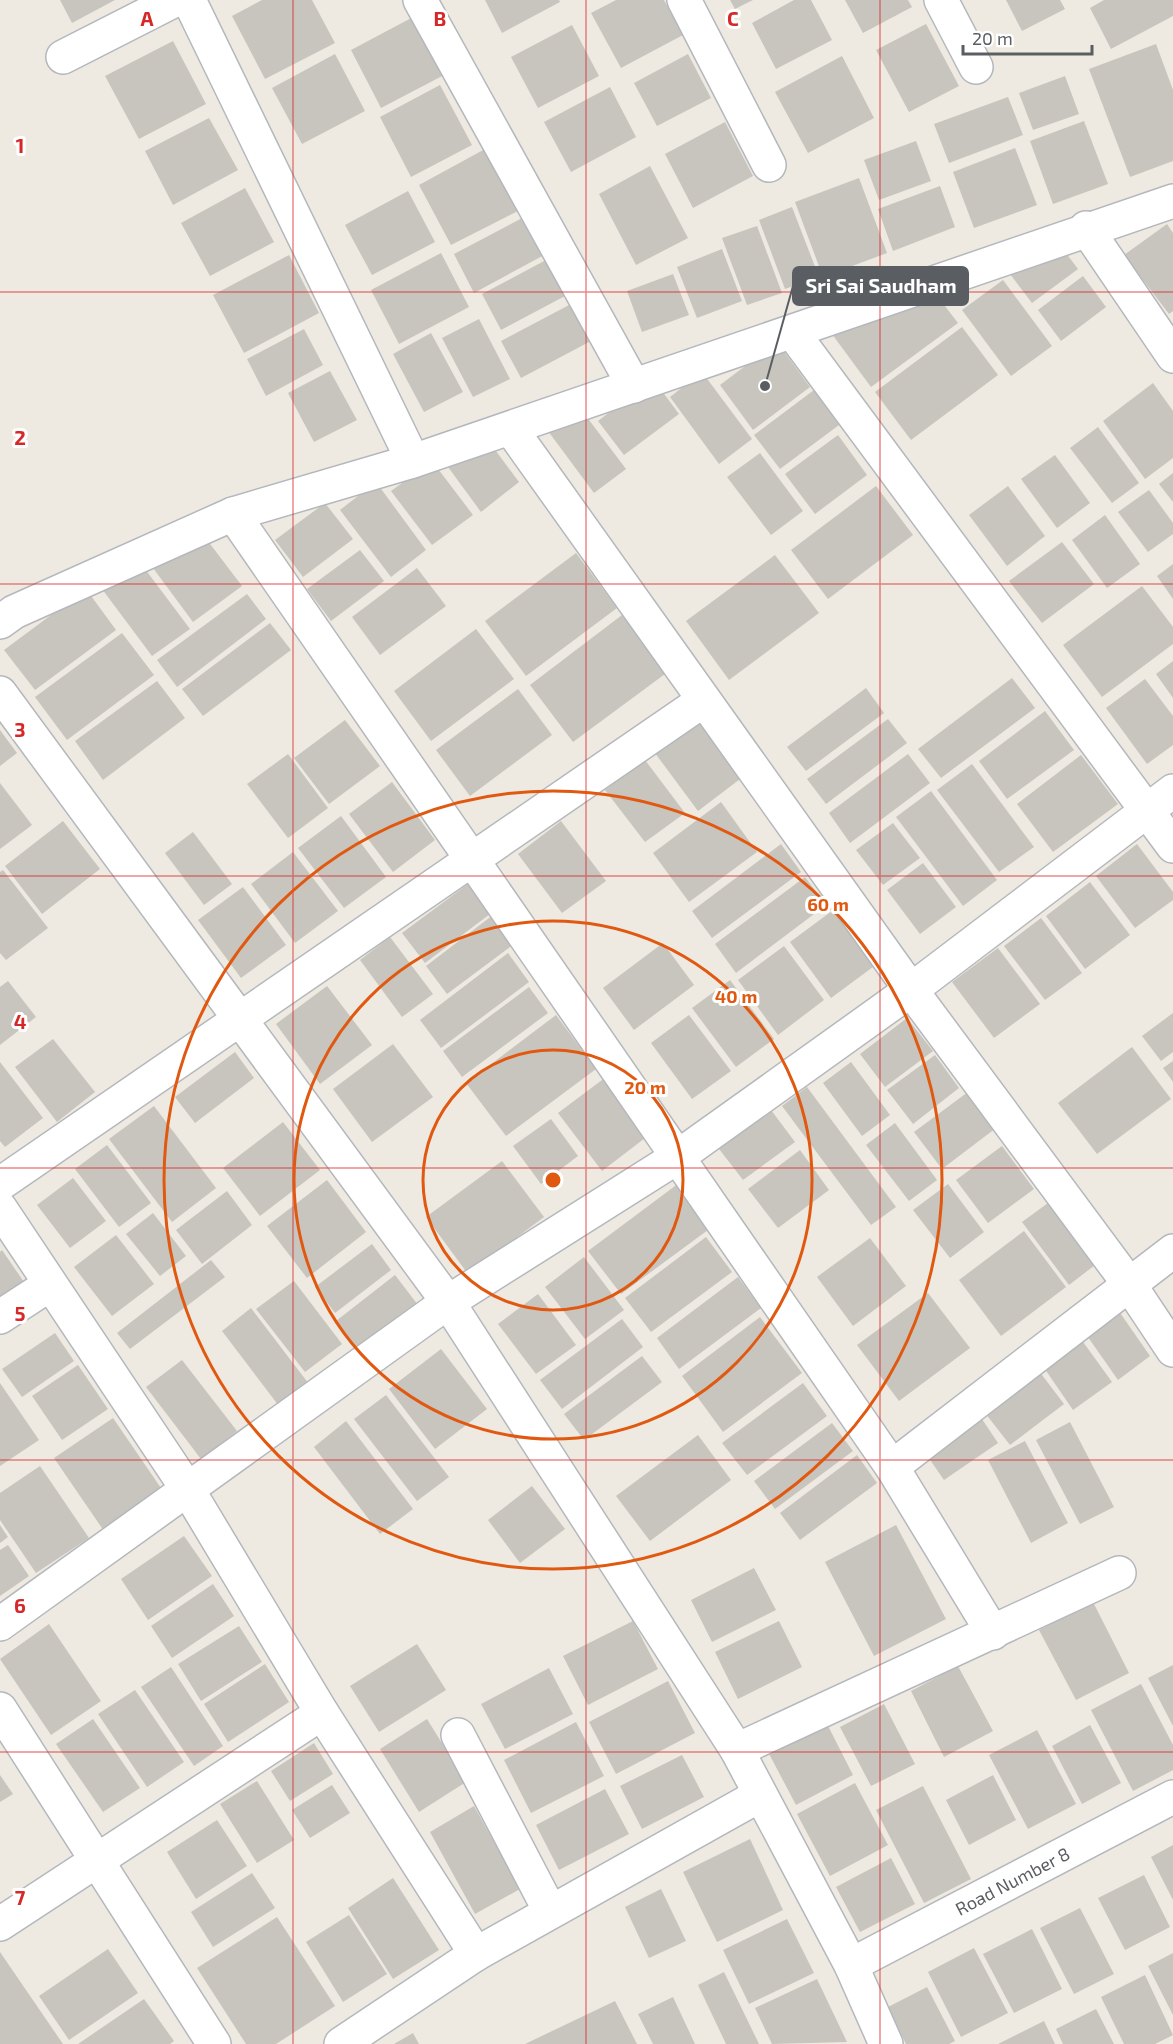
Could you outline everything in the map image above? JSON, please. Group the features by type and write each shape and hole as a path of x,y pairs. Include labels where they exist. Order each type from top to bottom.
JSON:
{"street":[{"path":"63,57 175,0"},
{"path":"189,0 413,461"},
{"path":"420,0 634,386"},
{"path":"684,0 769,165"},
{"path":"941,0 976,67"},
{"path":"0,622 14,612 233,514 413,461 511,429 793,333 1086,228 1173,201"},
{"path":"1086,228 1173,356"},
{"path":"793,333 1160,800 1173,846"},
{"path":"511,429 911,990 1129,1284 1173,1350"},
{"path":"233,514 679,1156 891,1467 993,1633"},
{"path":"0,693 448,1302 738,1750 851,1965 886,2044"},
{"path":"0,1184 242,1020 704,700"},
{"path":"0,1624 448,1302 679,1156 911,990 1160,800"},
{"path":"0,1208 49,1285 188,1490 322,1713 476,1954"},
{"path":"891,1467 1173,1251"},
{"path":"0,1317 49,1285"},
{"path":"738,1750 1119,1573"},
{"path":"0,1710 214,2044"},
{"path":"0,1924 322,1713"},
{"path":"458,1735 550,1911"},
{"path":"341,2044 476,1954 760,1795"},
{"name":"Road Number 8","path":"851,1965 1173,1797"}],"building":[{"path":"60,0 115,0 72,23"},
{"path":"262,0 312,0 335,43 265,79 232,16"},
{"path":"485,0 559,0 560,2 502,33"},
{"path":"616,0 664,0 683,35 621,68 591,13"},
{"path":"730,0 753,0 735,9"},
{"path":"794,0 811,0 832,40 776,69 752,23"},
{"path":"845,0 908,0 912,7 863,33"},
{"path":"1006,0 1060,0 1065,9 1022,31"},
{"path":"1104,0 1173,0 1173,16 1111,49 1090,8"},
{"path":"415,16 446,74 381,108 351,50"},
{"path":"926,24 959,86 909,112 876,50"},
{"path":"572,25 599,76 538,108 511,57"},
{"path":"173,41 206,104 139,139 105,76"},
{"path":"1156,44 1173,90 1173,161 1130,177 1089,69"},
{"path":"335,54 365,111 302,144 272,88"},
{"path":"688,54 711,98 657,126 634,83"},
{"path":"842,56 874,118 808,153 775,92"},
{"path":"1065,76 1079,114 1033,130 1019,93"},
{"path":"440,85 472,145 411,177 380,117"},
{"path":"610,87 636,137 571,172 544,122"},
{"path":"1008,97 1023,135 949,163 934,124"},
{"path":"209,118 238,170 173,205 145,151"},
{"path":"1084,121 1108,184 1053,204 1030,141"},
{"path":"725,122 753,176 693,208 665,154"},
{"path":"916,141 931,181 879,200 864,160"},
{"path":"1015,148 1037,205 974,228 953,172"},
{"path":"485,149 518,211 451,245 419,185"},
{"path":"650,166 688,238 636,265 599,194"},
{"path":"859,178 887,253 823,277 795,202"},
{"path":"940,186 955,227 893,251 878,209"},
{"path":"245,188 274,242 210,276 181,223"},
{"path":"408,191 435,242 372,275 345,225"},
{"path":"792,207 819,277 785,289 759,220"},
{"path":"526,216 546,254 474,293 454,254"},
{"path":"1167,224 1173,233 1173,311 1169,314 1124,255"},
{"path":"757,226 782,293 747,305 722,238"},
{"path":"722,249 742,301 697,318 677,267"},
{"path":"1063,249 1078,269 1032,303 1010,274 1037,255 1043,263"},
{"path":"441,253 469,307 399,344 371,290"},
{"path":"289,255 319,313 244,353 213,295"},
{"path":"546,260 565,296 501,330 482,294"},
{"path":"673,274 689,315 642,332 627,291"},
{"path":"1083,276 1106,307 1061,341 1038,310"},
{"path":"1003,280 1052,346 1011,376 962,310"},
{"path":"931,288 958,323 871,387 829,330"},
{"path":"571,304 591,341 521,378 501,341"},
{"path":"479,319 510,379 473,397 442,338"},
{"path":"962,327 998,375 911,440 875,392"},
{"path":"304,329 323,365 266,396 247,359"},
{"path":"431,333 463,392 424,412 393,354"},
{"path":"777,342 810,387 753,430 720,385"},
{"path":"330,371 357,420 314,442 288,393"},
{"path":"702,372 752,439 719,464 670,397"},
{"path":"653,379 679,414 624,455 598,421"},
{"path":"1153,383 1173,411 1173,458 1145,479 1103,421"},
{"path":"814,390 839,425 780,469 754,435"},
{"path":"580,408 626,469 594,493 548,431"},
{"path":"1098,427 1139,483 1112,503 1070,448"},
{"path":"838,435 867,475 815,514 785,474"},
{"path":"487,439 519,482 481,512 448,467"},
{"path":"760,453 803,511 771,535 727,477"},
{"path":"1055,455 1090,503 1057,528 1021,479"},
{"path":"432,461 473,515 432,545 391,491"},
{"path":"1173,473 1173,502 1159,484"},
{"path":"376,482 426,550 391,577 340,510"},
{"path":"876,486 913,535 828,599 791,550"},
{"path":"1008,486 1045,536 1007,566 969,515"},
{"path":"1149,490 1173,523 1173,534 1148,552 1118,512"},
{"path":"325,503 353,539 303,577 275,540"},
{"path":"1105,515 1140,564 1107,588 1072,540"},
{"path":"201,532 242,586 193,622 153,568"},
{"path":"1062,542 1094,584 1042,623 1009,581"},
{"path":"360,550 384,581 331,621 307,589"},
{"path":"576,553 617,608 526,676 485,621"},
{"path":"775,555 819,613 729,680 686,621"},
{"path":"139,561 190,629 152,656 102,589"},
{"path":"1173,564 1173,599 1157,576"},
{"path":"417,568 446,606 380,655 352,617"},
{"path":"1142,586 1173,627 1173,644 1102,697 1063,645"},
{"path":"86,589 116,630 35,690 4,650"},
{"path":"247,594 266,619 177,687 157,660"},
{"path":"622,615 665,674 573,742 530,685"},
{"path":"270,623 291,650 203,716 182,689"},
{"path":"476,629 514,679 431,741 394,691"},
{"path":"122,633 154,675 67,740 35,697"},
{"path":"1173,661 1173,698 1156,674"},
{"path":"1012,678 1035,708 941,778 918,749"},
{"path":"1145,679 1173,716 1173,745 1147,764 1106,708"},
{"path":"157,681 185,718 103,780 75,741"},
{"path":"866,688 884,713 806,771 787,747"},
{"path":"518,689 552,735 470,796 436,750"},
{"path":"1045,711 1074,750 1007,799 979,761"},
{"path":"698,715 744,776 698,811 652,749"},
{"path":"888,719 907,743 826,804 807,779"},
{"path":"345,720 380,766 329,804 294,758"},
{"path":"0,730 17,753 0,766"},
{"path":"288,754 328,808 288,838 247,784"},
{"path":"908,754 930,783 850,843 829,813"},
{"path":"1081,755 1118,804 1053,852 1017,804"},
{"path":"645,760 685,813 645,842 605,790"},
{"path":"972,764 1034,847 999,872 937,790"},
{"path":"392,782 435,840 393,872 349,814"},
{"path":"0,783 32,825 0,849"},
{"path":"931,791 997,880 963,906 896,817"},
{"path":"721,802 757,852 689,902 653,853"},
{"path":"341,816 386,877 344,908 298,848"},
{"path":"63,821 100,869 42,914 5,866"},
{"path":"561,821 606,881 562,913 518,854"},
{"path":"893,823 920,858 883,885 856,850"},
{"path":"193,832 232,884 204,905 165,853"},
{"path":"781,844 801,872 712,938 692,911"},
{"path":"1137,844 1173,892 1173,900 1135,928 1096,876"},
{"path":"293,852 338,911 295,943 251,884"},
{"path":"923,863 956,907 920,934 887,890"},
{"path":"3,870 48,928 6,960 0,953 0,872"},
{"path":"805,877 826,905 736,973 715,944"},
{"path":"472,881 494,911 425,963 402,933"},
{"path":"1090,882 1130,935 1085,969 1046,916"},
{"path":"243,887 286,945 241,978 198,920"},
{"path":"836,908 877,964 831,998 790,942"},
{"path":"493,915 514,944 447,994 426,966"},
{"path":"1041,918 1082,973 1045,1000 1004,946"},
{"path":"390,937 433,994 402,1017 360,960"},
{"path":"663,943 694,985 634,1030 603,988"},
{"path":"784,946 824,1000 778,1035 738,980"},
{"path":"998,948 1040,1004 994,1038 952,982"},
{"path":"508,953 529,982 441,1048 420,1020"},
{"path":"730,980 774,1039 736,1067 692,1008"},
{"path":"8,981 36,1017 0,1045 0,987"},
{"path":"327,986 372,1045 320,1084 276,1024"},
{"path":"529,987 548,1013 462,1077 443,1051"},
{"path":"1173,1013 1173,1052 1161,1061 1142,1036"},
{"path":"556,1015 596,1069 506,1136 466,1083"},
{"path":"689,1015 731,1071 692,1099 651,1043"},
{"path":"907,1018 933,1051 885,1087 860,1054"},
{"path":"53,1039 95,1092 57,1122 15,1067"},
{"path":"393,1044 433,1097 372,1142 333,1089"},
{"path":"1132,1047 1171,1099 1097,1154 1058,1103"},
{"path":"235,1052 254,1078 195,1123 175,1097"},
{"path":"935,1055 959,1088 913,1124 887,1090"},
{"path":"1173,1061 1173,1082 1163,1068"},
{"path":"0,1062 43,1118 5,1147 0,1141"},
{"path":"851,1062 890,1115 862,1136 823,1083"},
{"path":"606,1077 649,1135 602,1171 558,1113"},
{"path":"807,1087 896,1207 871,1225 782,1106"},
{"path":"968,1092 996,1128 942,1169 914,1132"},
{"path":"154,1106 216,1188 172,1222 109,1139"},
{"path":"768,1106 795,1142 743,1180 716,1145"},
{"path":"551,1119 578,1156 541,1184 513,1146"},
{"path":"283,1122 320,1170 260,1216 223,1168"},
{"path":"895,1123 937,1180 909,1201 866,1145"},
{"path":"107,1145 151,1203 119,1227 75,1169"},
{"path":"1002,1146 1034,1189 988,1223 956,1180"},
{"path":"800,1150 829,1190 778,1228 748,1189"},
{"path":"502,1161 544,1217 468,1274 426,1217"},
{"path":"73,1178 106,1221 70,1248 37,1205"},
{"path":"327,1180 366,1232 307,1278 267,1226"},
{"path":"679,1183 712,1227 621,1294 588,1251"},
{"path":"948,1184 984,1232 950,1258 913,1210"},
{"path":"227,1191 252,1225 202,1264 176,1230"},
{"path":"1048,1203 1095,1265 1069,1285 1022,1222"},
{"path":"153,1213 186,1256 160,1276 126,1234"},
{"path":"1024,1231 1066,1287 1001,1336 959,1280"},
{"path":"116,1235 154,1284 112,1316 74,1267"},
{"path":"706,1237 732,1272 651,1332 625,1298"},
{"path":"870,1238 906,1286 853,1326 817,1277"},
{"path":"372,1244 391,1270 335,1313 315,1287"},
{"path":"2,1250 26,1285 0,1303 0,1252"},
{"path":"584,1257 624,1310 585,1339 545,1287"},
{"path":"211,1260 225,1277 130,1349 117,1333"},
{"path":"395,1275 418,1305 359,1350 336,1321"},
{"path":"738,1277 761,1308 679,1369 657,1338"},
{"path":"294,1281 342,1344 305,1372 256,1309"},
{"path":"928,1293 970,1348 899,1401 857,1345"},
{"path":"538,1294 576,1345 536,1374 498,1324"},
{"path":"1116,1307 1150,1356 1118,1380 1083,1330"},
{"path":"251,1308 312,1388 282,1410 222,1331"},
{"path":"760,1317 802,1373 723,1432 682,1376"},
{"path":"622,1319 643,1347 562,1409 540,1380"},
{"path":"55,1333 74,1361 22,1397 2,1369"},
{"path":"1078,1335 1112,1382 1073,1410 1040,1362"},
{"path":"441,1349 487,1409 435,1449 389,1389"},
{"path":"642,1356 662,1382 584,1440 564,1414"},
{"path":"182,1360 237,1431 201,1459 146,1387"},
{"path":"78,1365 108,1409 62,1440 32,1396"},
{"path":"1039,1371 1064,1404 1010,1445 985,1413"},
{"path":"0,1383 39,1440 0,1466"},
{"path":"803,1383 827,1416 747,1475 722,1443"},
{"path":"386,1395 449,1477 417,1501 354,1419"},
{"path":"980,1416 998,1443 944,1480 926,1454"},
{"path":"113,1418 163,1491 104,1531 54,1458"},
{"path":"346,1421 413,1509 380,1534 314,1447"},
{"path":"1070,1422 1114,1507 1080,1524 1036,1440"},
{"path":"832,1423 853,1451 775,1509 754,1481"},
{"path":"698,1435 731,1480 650,1541 616,1496"},
{"path":"1025,1441 1068,1523 1031,1543 988,1460"},
{"path":"857,1455 877,1483 800,1540 780,1513"},
{"path":"40,1466 89,1538 36,1573 0,1520 0,1493"},
{"path":"532,1486 565,1529 520,1563 488,1520"},
{"path":"0,1525 8,1537 0,1543"},
{"path":"896,1525 946,1619 874,1656 825,1562"},
{"path":"184,1536 212,1576 148,1620 121,1579"},
{"path":"8,1545 29,1576 0,1596 0,1550"},
{"path":"754,1568 776,1610 712,1642 691,1600"},
{"path":"213,1584 234,1616 172,1658 151,1626"},
{"path":"1093,1602 1129,1673 1076,1700 1039,1630"},
{"path":"633,1621 658,1669 588,1705 563,1656"},
{"path":"779,1621 802,1667 738,1699 715,1652"},
{"path":"49,1624 101,1701 51,1735 0,1659"},
{"path":"239,1626 262,1662 201,1701 178,1664"},
{"path":"417,1644 446,1690 379,1732 350,1686"},
{"path":"265,1664 289,1702 228,1742 204,1704"},
{"path":"1173,1665 1173,1726 1148,1678"},
{"path":"958,1666 993,1731 944,1757 911,1691"},
{"path":"171,1667 223,1746 194,1766 141,1687"},
{"path":"549,1668 573,1714 505,1749 481,1704"},
{"path":"668,1681 695,1733 616,1774 589,1722"},
{"path":"1141,1684 1173,1745 1173,1770 1133,1791 1091,1710"},
{"path":"135,1690 184,1762 147,1787 98,1714"},
{"path":"884,1704 915,1764 871,1786 840,1727"},
{"path":"93,1719 140,1788 103,1812 56,1744"},
{"path":"427,1719 466,1782 419,1812 380,1749"},
{"path":"825,1720 853,1775 796,1805 767,1750"},
{"path":"576,1722 604,1776 531,1813 504,1760"},
{"path":"1090,1725 1121,1783 1082,1804 1052,1746"},
{"path":"1037,1730 1076,1804 1028,1829 989,1755"},
{"path":"314,1743 333,1774 290,1801 271,1771"},
{"path":"682,1755 704,1797 642,1829 620,1786"},
{"path":"0,1775 13,1794 0,1802"},
{"path":"993,1775 1016,1820 969,1845 946,1800"},
{"path":"257,1781 294,1840 257,1863 220,1804"},
{"path":"855,1783 888,1845 830,1876 797,1814"},
{"path":"332,1785 350,1813 310,1838 292,1810"},
{"path":"923,1786 971,1879 924,1903 876,1810"},
{"path":"605,1789 629,1834 559,1870 536,1825"},
{"path":"474,1806 520,1889 475,1914 430,1832"},
{"path":"217,1820 247,1866 196,1899 167,1852"},
{"path":"750,1839 783,1910 717,1942 683,1872"},
{"path":"1173,1845 1173,1900 1151,1857"},
{"path":"891,1858 915,1904 860,1932 836,1887"},
{"path":"252,1873 275,1908 213,1947 191,1912"},
{"path":"1144,1875 1170,1927 1125,1950 1098,1898"},
{"path":"393,1878 439,1950 393,1979 348,1908"},
{"path":"661,1889 686,1941 649,1958 625,1907"},
{"path":"1080,1908 1114,1974 1074,1994 1040,1928"},
{"path":"349,1915 387,1974 343,2002 306,1942"},
{"path":"277,1917 335,2006 276,2044 246,2044 197,1968"},
{"path":"787,1919 814,1973 749,2004 723,1950"},
{"path":"1032,1929 1062,1989 1014,2013 983,1954"},
{"path":"974,1948 1008,2013 961,2037 928,1972"},
{"path":"108,1949 138,1993 69,2040 39,1996"},
{"path":"0,1952 63,2044 0,2044"},
{"path":"1173,1953 1173,2015 1148,1966"},
{"path":"724,1972 759,2044 726,2044 698,1985"},
{"path":"1145,1975 1173,2035 1155,2044 1124,2044 1101,1997"},
{"path":"817,1979 847,2042 772,2044 755,2008"},
{"path":"927,1987 955,2041 949,2044 906,2044 888,2007"},
{"path":"673,1997 695,2044 653,2044 638,2014"},
{"path":"144,1999 174,2041 170,2044 78,2044"},
{"path":"615,2001 637,2044 525,2044"},
{"path":"1096,2009 1114,2044 1063,2044 1056,2029"},
{"path":"1044,2021 1055,2044 998,2044"},
{"path":"413,2033 419,2044 394,2044"}],"place":[{"name":"Sri Sai Saudham","path":"765,386"}]}
